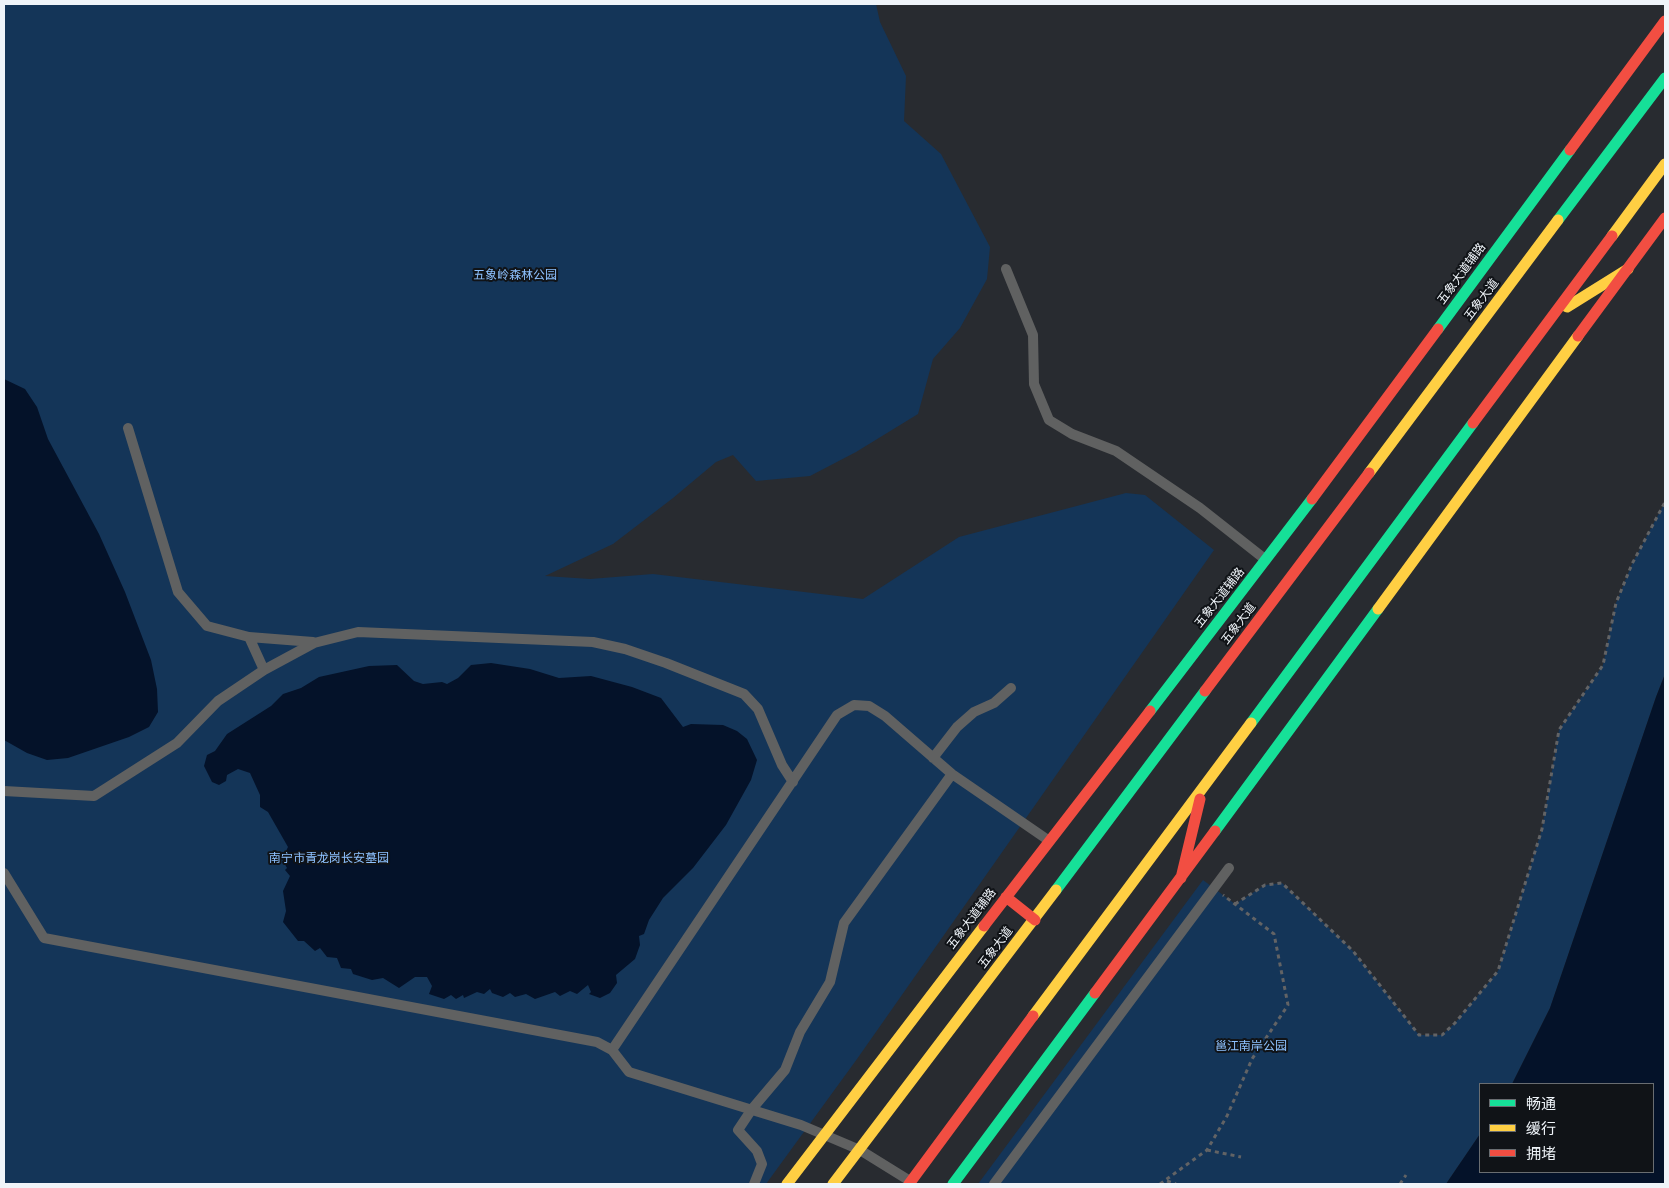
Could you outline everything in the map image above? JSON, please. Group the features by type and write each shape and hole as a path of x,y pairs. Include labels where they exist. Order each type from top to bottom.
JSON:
{"main road":[{"name":"五象大道辅路","path":"787,1184 1048,840 1267,561 1665,21"},
{"name":"五象大道","path":"833,1184 1034,920 1665,78"},
{"path":"912,1183 1665,164"},
{"path":"953,1184 1181,878 1665,218"},
{"path":"1553,316 1628,269"},
{"path":"1181,878 1202,789"},
{"path":"1006,897 1034,920"}],"lane":[{"path":"1006,270 1033,335 1034,384 1049,420 1072,434 1116,451 1200,508 1267,561"},
{"path":"128,428 178,592 207,626 249,637 314,642"},
{"path":"4,791 94,796 177,743 218,702 264,670 314,642 358,632 593,642 625,649 744,694 758,709 782,765 792,782"},
{"path":"249,637 264,670"},
{"path":"933,758 957,728 974,712 994,703 1011,688"},
{"path":"612,1050 837,715 854,705 869,706 885,716 952,774 1048,840"},
{"path":"754,1184 762,1164 757,1151 738,1130 752,1109 785,1070 800,1032 830,982 844,923 952,774"},
{"path":"994,1184 1230,868"},
{"path":"4,873 44,938 597,1042 612,1050 630,1072 801,1125 860,1150 912,1183"}],"path":[{"path":"1160,1184 1167,1181 1207,1150 1226,1116 1252,1059 1288,1005 1274,934 1235,904 1265,885 1282,884 1353,951 1419,1035 1442,1035 1455,1023 1498,971 1542,829 1559,730 1603,664 1616,603 1632,564 1665,502"},
{"path":"1207,1150 1242,1157"},
{"path":"1400,1184 1406,1175"},
{"path":"1167,1181 1176,1184"}],"green space":[{"name":"南宁市青龙岗长安墓园","path":"4,4 876,4 880,22 906,76 904,121 941,154 990,247 987,279 960,328 933,359 918,414 856,452 810,476 756,481 733,455 716,462 613,544 545,576 590,579 653,574 863,599 959,537 1126,493 1145,495 1214,550 857,1059 766,1184 4,1184"},
{"name":"邕江南岸公园","path":"1665,502 1665,674 1550,1008 1512,1083 1479,1083 1479,1135 1446,1184 978,1184 1203,880 1235,904 1265,885 1282,883 1353,951 1419,1035 1442,1035 1455,1023 1498,971 1542,829 1559,730 1603,665 1616,603 1632,564"}],"shaded area":[{"path":"4,379 25,389 37,407 48,439 99,534 125,592 151,660 157,689 158,712 149,727 129,737 68,758 47,760 27,753 4,740"},
{"path":"491,663 530,669 559,678 591,676 632,687 661,698 683,727 691,724 723,725 737,731 747,739 757,760 751,780 726,825 693,868 663,898 649,920 644,934 639,936 640,945 635,959 616,975 617,983 610,993 600,998 589,994 591,992 588,985 577,994 570,991 560,996 555,992 535,999 526,994 515,997 510,993 503,997 492,993 490,989 484,994 477,992 464,998 463,995 456,999 451,995 444,999 429,994 432,986 427,977 415,977 399,988 383,978 372,980 353,974 351,969 341,968 337,958 327,957 320,948 315,951 304,941 298,941 283,922 286,911 283,891 290,876 285,870 287,868 282,859 288,847 268,812 260,807 260,795 250,773 238,769 227,775 226,781 219,785 212,782 204,766 207,755 215,751 227,734 271,706 283,694 301,688 319,677 369,666 397,665 414,681 423,684 442,682 447,684 458,678 471,665"},
{"path":"1665,674 1665,1184 1446,1184 1479,1135 1479,1173 1654,1173 1654,1083 1512,1083 1550,1008"}],"traffic: fast":[{"path":"1558,220 1665,78"},
{"path":"1438,329 1570,150"},
{"path":"1251,723 1473,423"},
{"path":"1150,711 1312,499"},
{"path":"1215,831 1378,609"},
{"path":"1056,890 1205,691"},
{"path":"953,1184 1095,993"}],"traffic: slow":[{"path":"1612,236 1665,164"},
{"path":"1369,473 1558,220"},
{"path":"1567,307 1628,269"},
{"path":"1378,609 1578,336"},
{"path":"1033,1016 1251,723"},
{"path":"833,1184 1056,890"},
{"path":"787,1184 984,926"}],"traffic: jam":[{"path":"1570,150 1665,21"},
{"path":"1578,336 1665,218"},
{"path":"1473,423 1612,236"},
{"path":"1312,499 1438,329"},
{"path":"1205,691 1369,473"},
{"path":"984,926 1150,711"},
{"path":"1181,878 1200,799"},
{"path":"1095,993 1215,831"},
{"path":"1006,897 1035,920"},
{"path":"909,1184 1033,1016"}],"park label":[{"name":"五象岭森林公园","path":"515,276"}]}
